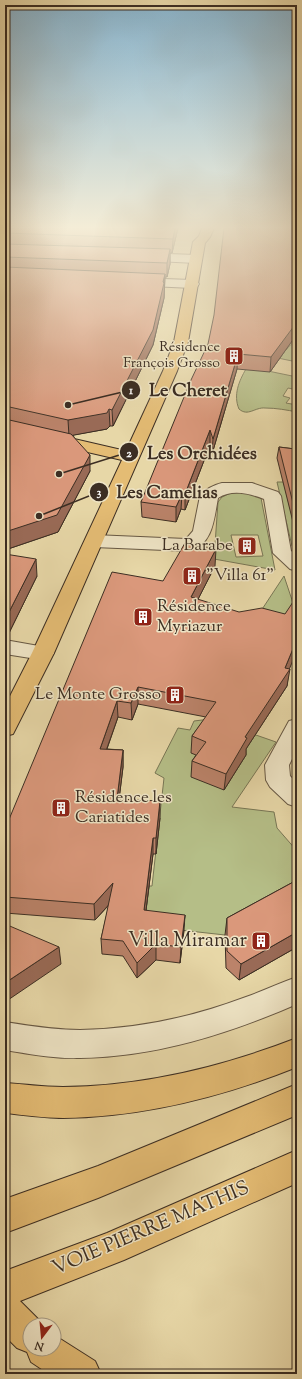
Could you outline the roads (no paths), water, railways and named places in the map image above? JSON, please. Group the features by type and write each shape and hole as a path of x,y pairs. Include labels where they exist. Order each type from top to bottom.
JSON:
{"main road":[{"path":"5,728 43,653 176,355 181,342 190,292"},
{"path":"5,428 131,456"},
{"path":"5,1098 68,1102 153,1095 212,1082 270,1064 297,1052"},
{"path":"5,1216 98,1182 297,1099"},
{"name":"VOIE PIERRE MATHIS","path":"5,1289 112,1248 297,1166"},
{"path":"5,1311 22,1327"},
{"path":"56,1357 82,1374"}],"street":[{"path":"94,541 189,545 195,542 201,535 209,496 222,488 252,488 272,496 282,553 297,567"},
{"path":"5,647 43,653"},
{"path":"297,727 277,766 278,780 297,797"},
{"path":"5,1036 38,1042 81,1044 127,1041 164,1036 266,1003 297,990"}],"place":[{"name":"Résidence François Grosso","path":"234,356"},
{"name":"Le Cheret","path":"68,405"},
{"name":"Les Orchidées","path":"59,474"},
{"name":"Les Camelias","path":"39,516"},
{"name":"La Barabe","path":"247,546"},
{"name":"\"Villa 61\"","path":"192,576"},
{"name":"Résidence Myriazur","path":"143,617"},
{"name":"Le Monte Grosso","path":"175,695"},
{"name":"Résidence les Cariatides","path":"61,808"},
{"name":"Villa Miramar","path":"261,941"}]}
